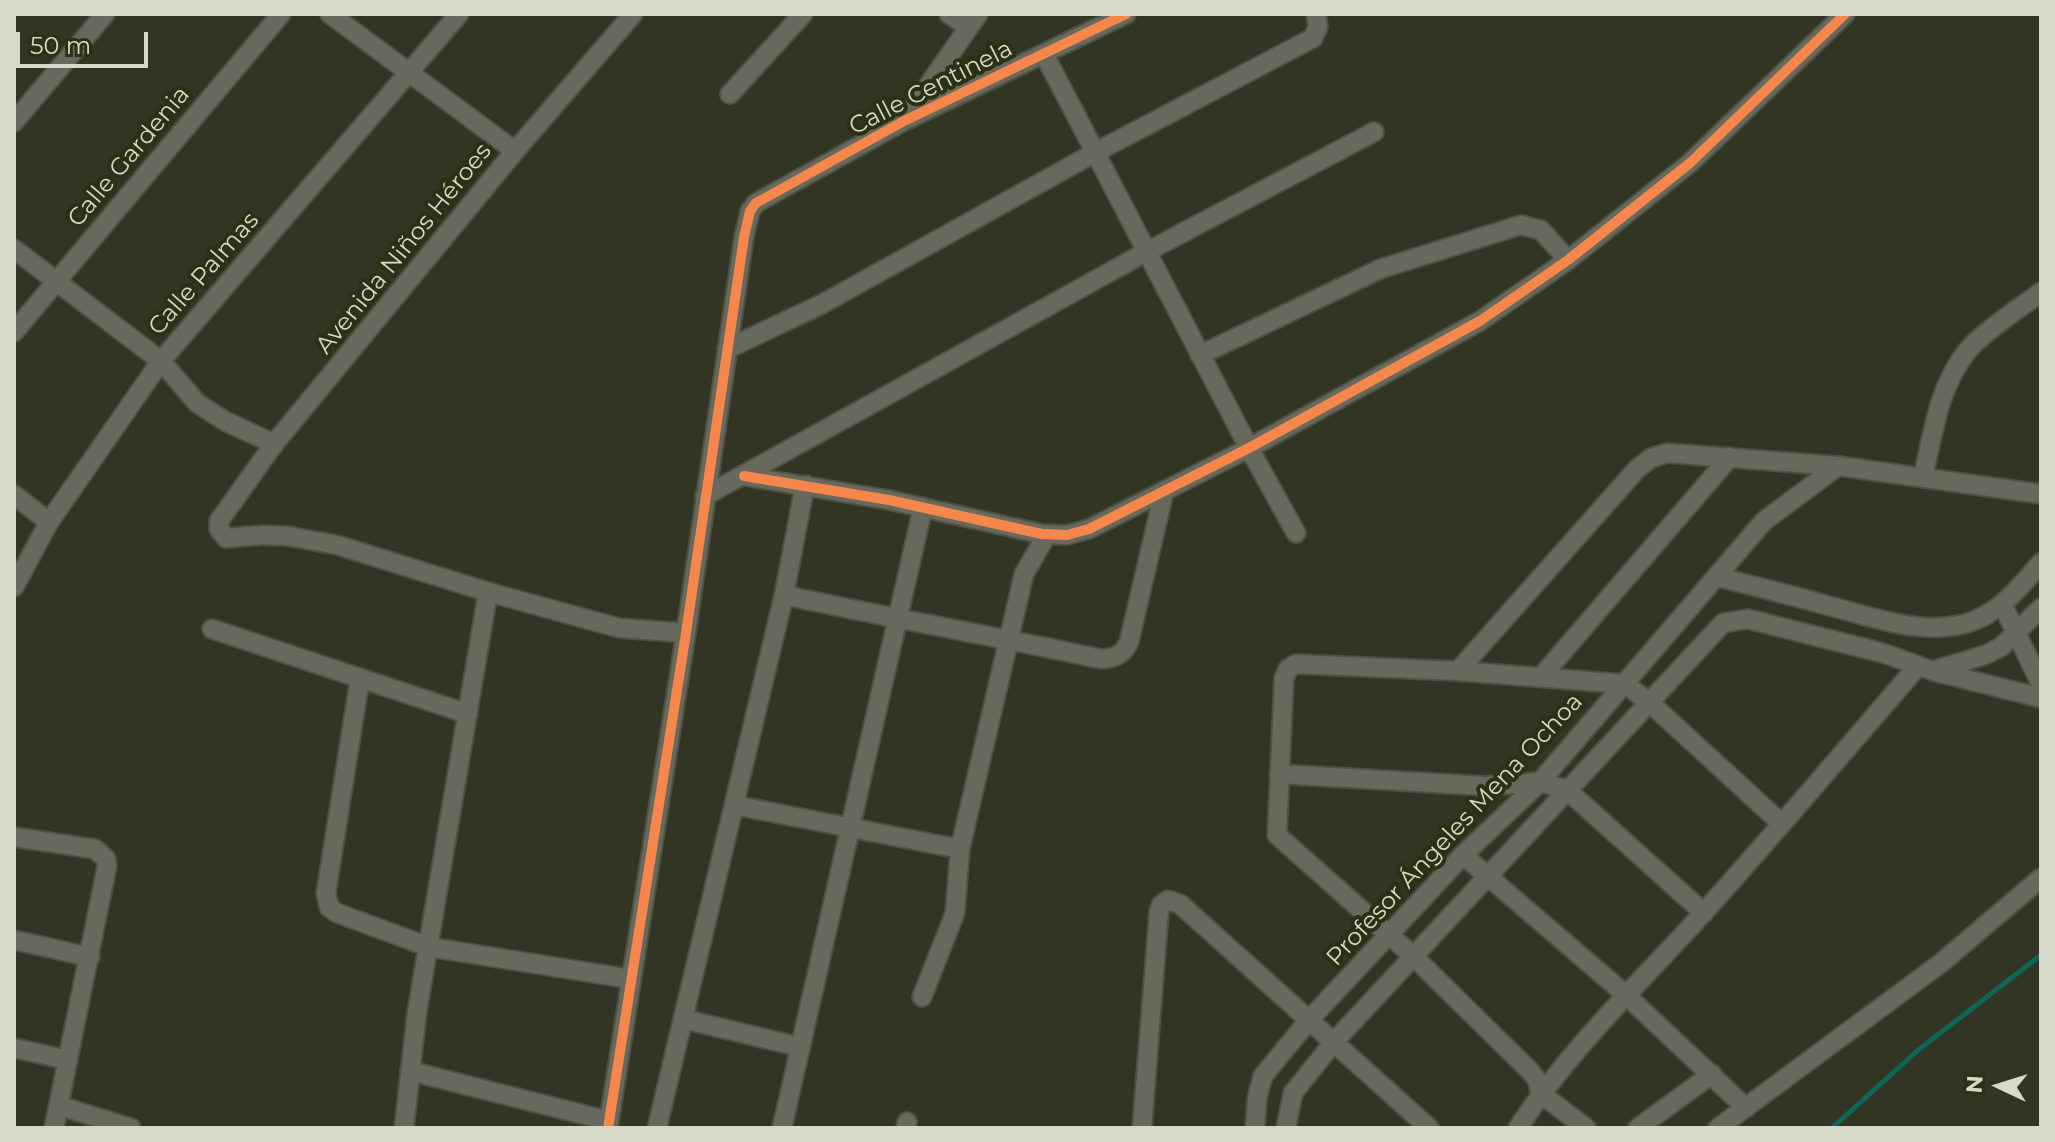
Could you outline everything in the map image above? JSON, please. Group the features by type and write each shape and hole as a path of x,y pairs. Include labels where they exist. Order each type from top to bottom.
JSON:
{"street":[{"path":"14,122 105,14"},
{"name":"Calle Gardenia","path":"14,332 281,14"},
{"path":"330,14 515,151"},
{"name":"Calle Palmas","path":"14,587 49,522 161,361 459,14"},
{"name":"Avenida Niños Héroes","path":"488,592 337,545 287,536 226,538 220,533 219,521 274,444 515,151 633,14"},
{"path":"730,94 803,14"},
{"path":"904,121 972,20 949,14"},
{"name":"Calle Centinela","path":"727,349 746,223 756,203 904,121 1126,14"},
{"path":"410,1071 608,1124 686,633 727,349 822,304 1096,152 1313,38 1318,27 1316,14"},
{"path":"744,476 923,507 1047,534 1079,532 1249,448 1480,321 1568,260 1690,163 1845,14"},
{"path":"1044,54 1296,533"},
{"path":"705,496 1146,252 1374,132"},
{"path":"1200,355 1380,269 1521,225 1541,230 1568,260"},
{"path":"14,249 161,361 186,393 210,412 274,444"},
{"path":"1923,478 1942,395 1951,375 1970,348 2041,292"},
{"path":"1458,671 1637,469 1651,458 1667,453 1838,466 2041,494"},
{"path":"1541,677 1730,457"},
{"name":"Profesor Ángeles Mena Ochoa","path":"1255,1128 1257,1098 1263,1076 1309,1020 1463,855 1540,782 1764,521 1838,466"},
{"path":"657,1128 784,595 805,485"},
{"path":"784,595 1101,659 1120,655 1129,642 1164,492"},
{"path":"14,495 49,522"},
{"path":"782,1128 923,507"},
{"path":"922,997 955,913 960,849 1024,574 1047,534"},
{"path":"1718,577 1890,622 1954,627 1979,619 2002,604 2041,563"},
{"path":"404,1128 429,947 488,592 619,628 686,633"},
{"path":"2002,604 2041,684"},
{"path":"1518,1128 1540,1093 1626,995 1925,669 1985,655 2001,647 2041,608"},
{"path":"1286,1128 1293,1093 1333,1043 1723,623 1748,619 2041,698"},
{"path":"1883,653 1890,622"},
{"path":"212,629 468,714"},
{"path":"1586,1128 1540,1093 1538,1081 1530,1071 1413,956 1277,835 1284,678 1288,669 1296,664 1458,671 1625,684 1649,702 1782,824"},
{"path":"360,678 326,893 329,907 337,913 429,947 631,979"},
{"path":"1279,774 1485,786 1540,782 1567,790 1704,913"},
{"path":"734,805 960,849"},
{"path":"14,837 95,849 106,859 107,866 54,1128"},
{"path":"1463,855 1626,995 1746,1108"},
{"path":"1718,1128 1941,963 2041,878"},
{"path":"1142,1128 1159,911 1164,902 1174,901 1429,1128"},
{"path":"14,940 90,957"},
{"path":"683,1019 800,1047"},
{"path":"14,1048 68,1060"},
{"path":"1638,1128 1712,1074"},
{"path":"60,1106 131,1128"}],"waterway":[{"path":"1832,1128 1917,1051 2041,955"}],"cycle path":[{"path":"608,1128 750,211 756,203 904,121 1126,14"},
{"path":"744,476 889,500 1042,534 1067,535 1089,529 1249,448 1480,321 1568,260 1690,163 1845,14"}]}
